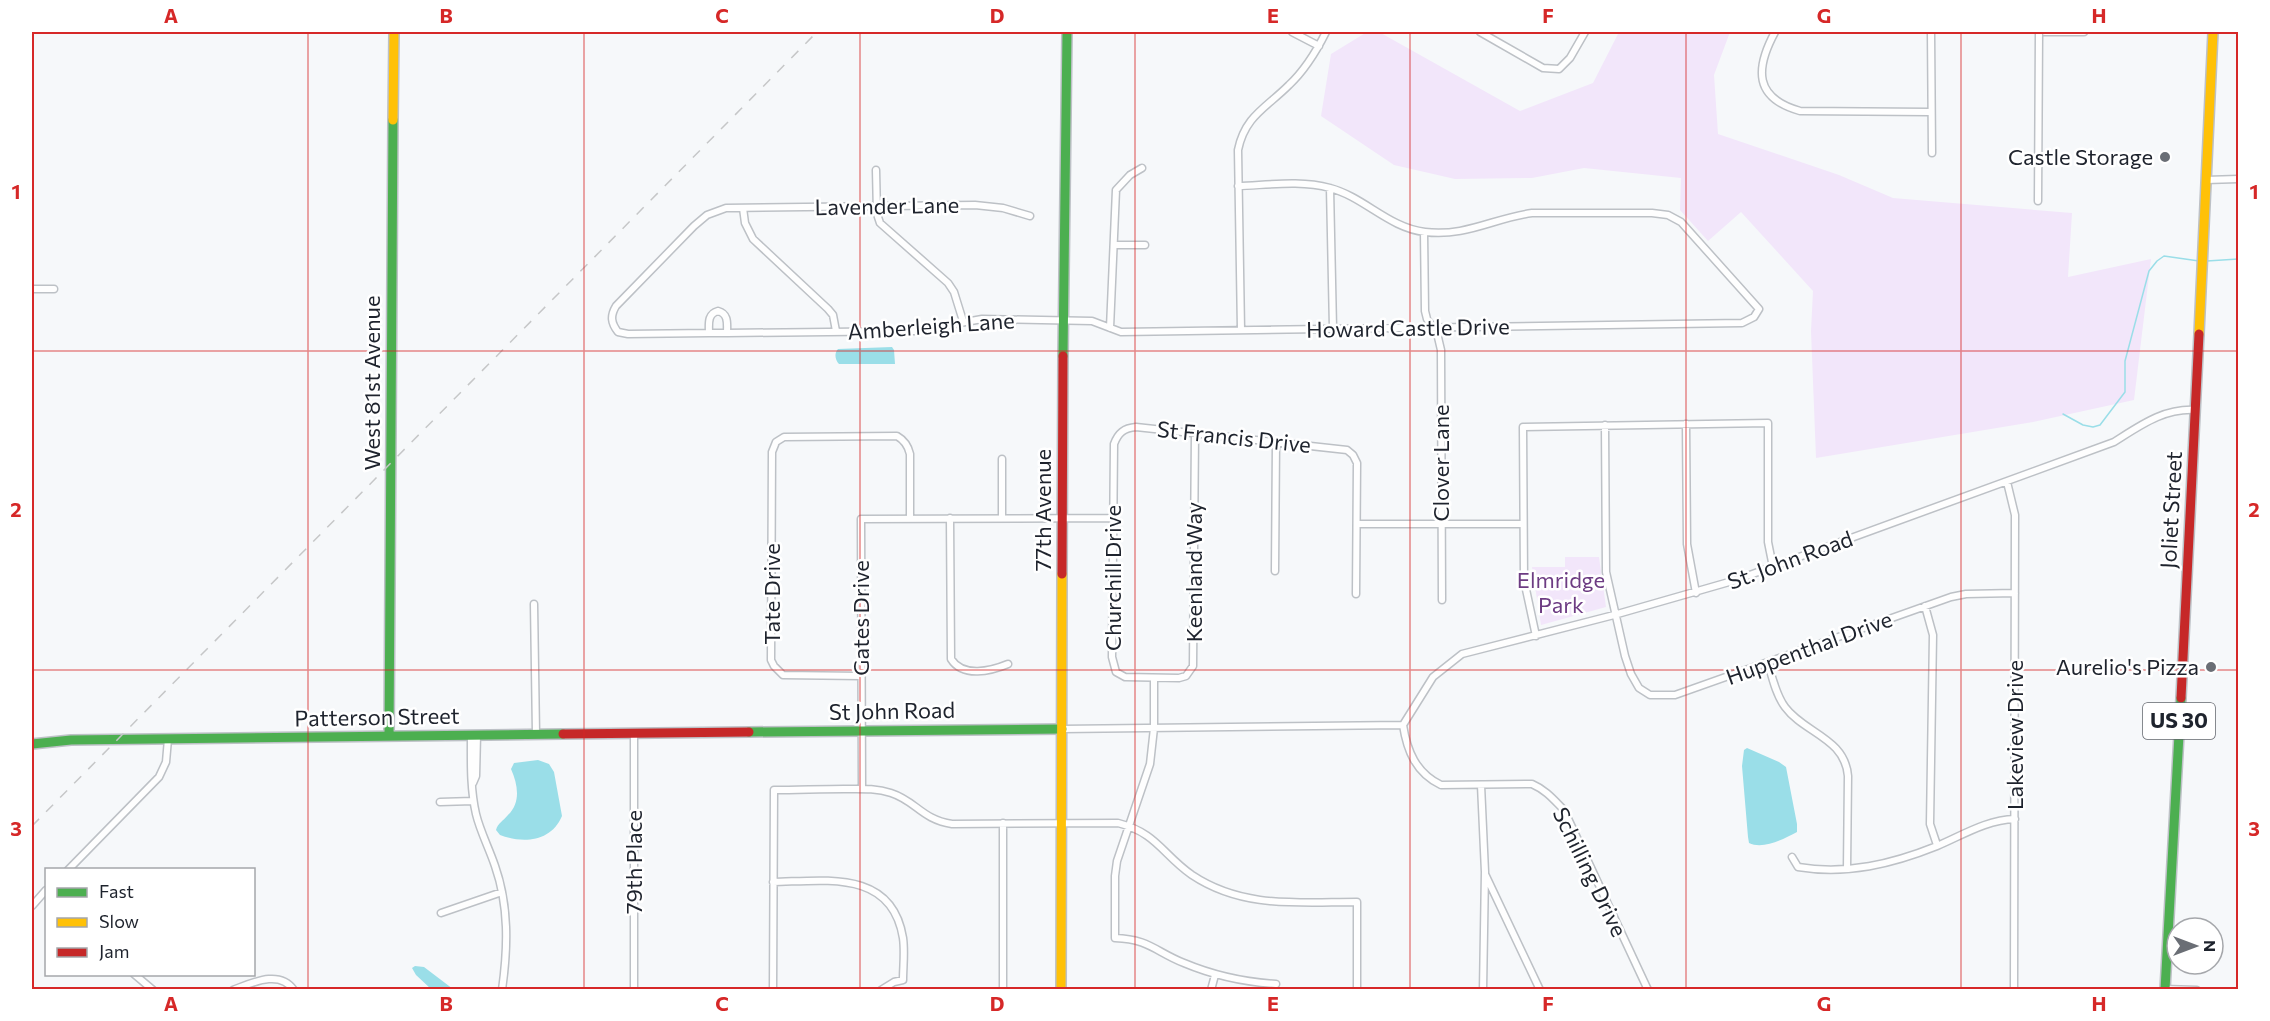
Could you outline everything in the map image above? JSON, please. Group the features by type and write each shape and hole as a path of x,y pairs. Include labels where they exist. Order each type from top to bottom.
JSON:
{"street":[{"name":"West 81st Avenue","path":"389,736 388,621 394,32"},
{"name":"77th Avenue","path":"1062,990 1063,320 1067,32"},
{"path":"1292,32 1319,46"},
{"path":"1241,330 1238,150 1241,135 1249,122 1308,65 1326,32"},
{"path":"1480,32 1543,68 1559,69 1570,58 1585,32"},
{"path":"1775,32 1766,48 1762,64 1762,84 1771,97 1784,107 1800,111 1930,112"},
{"path":"1931,32 1932,153"},
{"path":"2038,201 2039,32"},
{"path":"2045,32 2084,32"},
{"name":"Joliet Street","path":"2164,989 2196,410 2213,32"},
{"path":"1110,328 1116,190 1130,175 1142,168"},
{"path":"876,170 876,207 880,223 948,283 954,292 963,321"},
{"path":"2206,180 2238,179"},
{"path":"1238,186 1294,185 1330,188 1356,199 1403,227 1424,232"},
{"path":"1330,188 1333,328"},
{"name":"Lavender Lane","path":"628,334 618,332 614,326 611,316 616,306 707,215 726,208 975,205 1003,208 1030,216"},
{"path":"743,208 745,223 753,239 828,309 833,315 836,332"},
{"name":"Howard Castle Drive","path":"1063,320 1092,321 1121,332 1742,322 1754,317 1759,309 1681,222 1668,215 1532,213 1474,229 1450,233 1424,232"},
{"name":"Clover Lane","path":"1424,232 1425,311 1427,319 1437,333 1441,350 1442,600"},
{"path":"1114,245 1145,245"},
{"path":"32,289 54,289"},
{"path":"709,333 710,317 718,311 726,318 727,333"},
{"name":"Amberleigh Lane","path":"628,334 926,330 982,319 1063,320"},
{"name":"St. John Road","path":"1403,725 1433,677 1462,654 1696,593 2114,442 2155,417 2178,410 2196,410"},
{"path":"1536,636 1524,580 1523,427 1768,423 1768,542 1773,567"},
{"path":"1686,424 1688,544 1696,593"},
{"name":"Huppenthal Drive","path":"1605,425 1605,553 1608,589 1630,674 1639,688 1650,695 1661,697 1676,695 1925,606 1966,594 2015,593"},
{"name":"St Francis Drive","path":"1114,444 1121,431 1136,426 1347,450 1357,463 1358,524"},
{"name":"Keenland Way","path":"1154,678 1186,676 1193,666 1194,433"},
{"name":"Tate Drive","path":"861,676 783,675 771,660 772,452 776,442 784,437 897,436 908,447 910,454 909,518"},
{"path":"1275,571 1276,442"},
{"name":"Churchill Drive","path":"1114,444 1113,665 1116,672 1125,677 1154,678"},
{"path":"1002,459 1002,518"},
{"name":"Lakeview Drive","path":"2007,482 2015,515 2014,990"},
{"path":"909,518 1113,518"},
{"name":"Gates Drive","path":"862,789 861,519 909,518"},
{"path":"950,518 951,659 959,668 965,670 993,670 1008,664"},
{"path":"1356,594 1358,524 1523,524"},
{"path":"534,604 536,734"},
{"path":"1925,606 1933,635 1930,824 1937,845"},
{"path":"1768,663 1784,705 1798,721 1832,744 1845,761 1848,776 1847,869"},
{"path":"1154,678 1154,728 1150,764 1117,861 1115,938 1142,941 1181,962 1215,975 1236,980 1276,984"},
{"path":"1062,729 1403,725"},
{"name":"Schilling Drive","path":"1403,725 1409,753 1421,771 1433,781 1441,785 1532,784 1545,791 1564,810 1648,990"},
{"name":"St John Road","path":"723,733 1062,729"},
{"name":"Patterson Street","path":"32,744 71,740 723,733"},
{"name":"79th Place","path":"634,734 634,990"},
{"path":"474,735 471,776 473,801 496,867 502,892 507,946 502,990"},
{"path":"70,868 159,777 166,762 168,739"},
{"path":"1481,785 1485,872 1483,990"},
{"path":"773,990 774,790 862,789 891,793 928,817 952,824 1103,822 1130,826 1152,837 1190,873 1222,892 1272,902 1358,902 1358,990"},
{"path":"440,802 473,801"},
{"path":"1792,857 1798,867 1814,870 1847,869 1888,863 1994,821 2015,819"},
{"path":"1003,823 1003,990"},
{"path":"1485,872 1540,990"},
{"path":"773,882 845,881 861,885 883,898 896,915 904,940 903,980 894,982 881,990"},
{"path":"32,906 45,892"},
{"path":"441,913 502,892"},
{"path":"1211,990 1215,975"},
{"path":"135,976 153,990"},
{"path":"233,990 271,978 285,981 294,990"},
{"path":"2164,989 2197,990"}],"green space":[{"path":"1367,32 1379,32 1520,111 1593,83 1619,32 1730,32 1714,75 1718,134 1839,175 1893,198 2072,213 2068,277 2151,259 2134,400 2033,422 1816,458 1811,331 1813,291 1741,212 1708,241 1680,210 1681,178 1584,168 1532,178 1455,179 1394,165 1321,116 1331,54"},
{"name":"Elmridge Park","path":"1565,557 1599,557 1606,607 1541,625 1532,567 1565,567"}],"water":[{"path":"892,347 895,364 839,364 836,359 838,349"},
{"path":"1747,748 1786,767 1797,832 1767,844 1749,843 1742,766 1744,750"},
{"path":"538,760 549,764 554,772 562,816 551,831 536,839 509,838 500,835 496,830 512,810 517,799 517,787 511,769 514,763"},
{"path":"424,967 453,989 431,989 416,975 412,968"}],"waterway":[{"path":"2063,414 2083,425 2093,427 2100,425 2125,392 2125,361 2149,271 2164,256 2199,261"},
{"path":"2207,261 2238,259"}],"railway":[{"path":"32,826 817,32"}],"traffic: fast":[{"path":"1063,356 1067,32"},
{"path":"389,736 393,120"},
{"path":"2165,990 2181,698"},
{"path":"749,732 1062,729"},
{"path":"32,744 71,740 563,734"}],"traffic: slow":[{"path":"393,120 394,32"},
{"path":"2199,334 2213,32"},
{"path":"1061,990 1062,574"}],"traffic: jam":[{"path":"2181,698 2199,334"},
{"path":"1062,574 1063,356"},
{"path":"563,734 749,732"}],"place":[{"name":"Castle Storage","path":"2165,157"},
{"name":"Aurelio's Pizza","path":"2211,667"}]}
